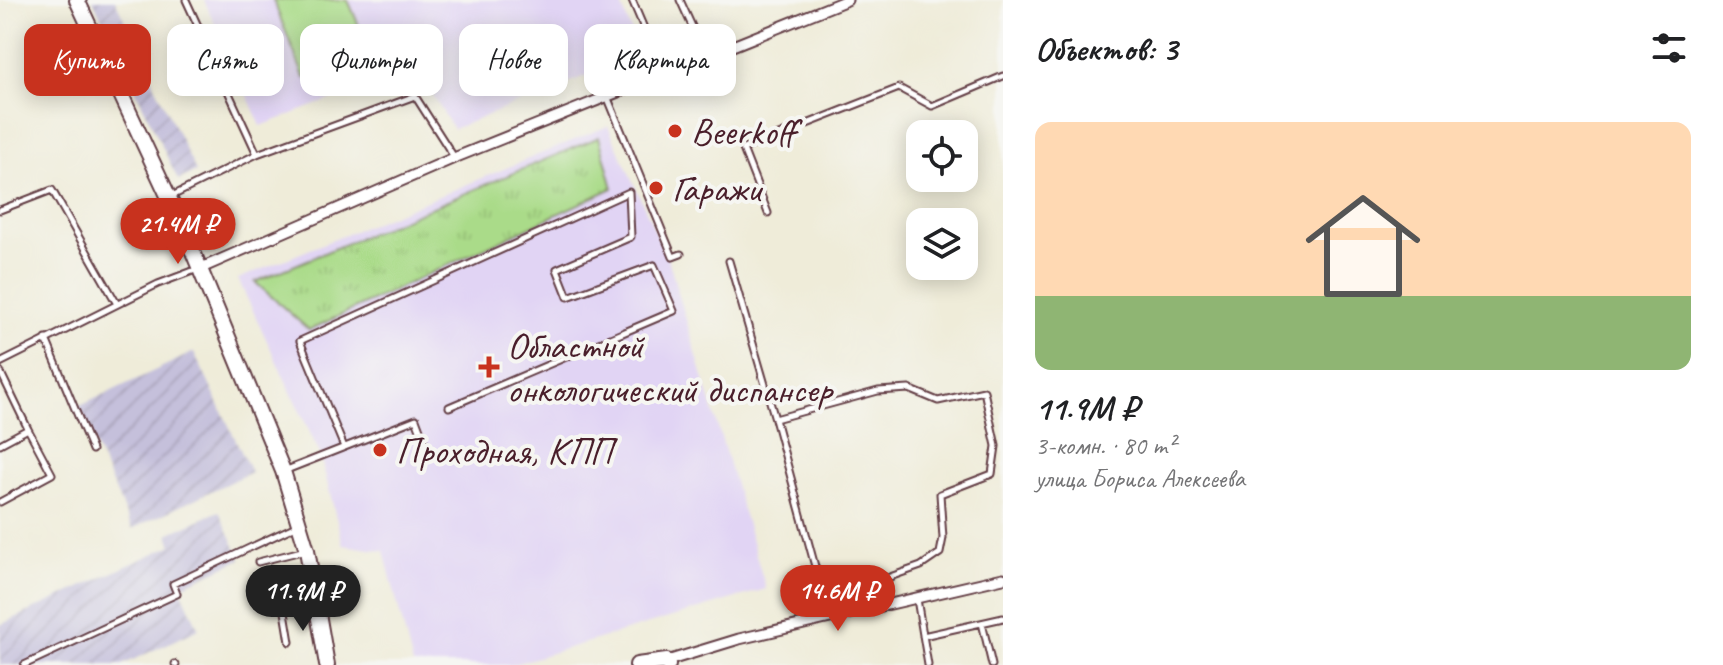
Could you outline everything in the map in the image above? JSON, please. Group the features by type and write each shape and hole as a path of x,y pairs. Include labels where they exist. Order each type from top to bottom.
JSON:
{"main road":[{"path":"77,0 169,197 283,471 307,550 327,665"},
{"path":"637,665 667,663"}],"street":[{"path":"736,45 847,0"},
{"path":"199,269 605,96"},
{"path":"667,663 829,618 1003,578"}],"lane":[{"path":"186,0 257,154"},
{"path":"632,0 643,24"},
{"path":"680,0 691,24"},
{"path":"768,213 743,149 899,88 932,106 1003,76"},
{"path":"169,197 257,154 415,96 454,158"},
{"path":"607,96 673,257 681,254"},
{"path":"0,210 52,190 117,304"},
{"path":"344,447 300,341 629,192 631,237 557,269 568,297 654,265 674,311 449,407"},
{"path":"729,261 829,618"},
{"path":"0,363 117,304 199,269"},
{"path":"46,339 92,450"},
{"path":"0,371 52,474 0,502"},
{"path":"775,419 878,391 909,389 938,401 984,391 996,446 992,474 940,494 939,516 943,538 940,553 921,566 842,590"},
{"path":"283,471 416,419 428,451"},
{"path":"0,444 28,429"},
{"path":"24,665 177,594 173,584 300,524"},
{"path":"258,562 307,550"},
{"path":"886,605 887,578"},
{"path":"290,642 284,606 316,595"},
{"path":"917,598 928,665"},
{"path":"923,636 1003,618"},
{"path":"982,623 992,665"}],"shaded area":[{"path":"93,0 115,0 126,24 104,24"},
{"path":"204,0 619,0 629,24 584,24 584,77 568,83 568,24 459,24 459,96 536,96 453,129 433,96 443,96 443,24 300,24 300,96 340,96 261,126 247,96 284,96 284,24 215,24"},
{"path":"151,76 196,172 178,180 138,96 151,96"},
{"name":"Областной онкологический диспансер","path":"608,126 669,262 766,589 511,665 413,665 384,551 343,545 320,454 238,279"},
{"path":"194,352 251,472 132,529 78,407"},
{"path":"219,511 241,559 180,587 199,629 122,665 0,665 0,625 172,545 168,534"}],"green space":[{"path":"273,0 348,0 357,24 300,24 300,67"},
{"path":"599,137 613,188 309,330 255,282"}],"place":[{"name":"Beerkoff","path":"675,131"},
{"name":"Гаражи","path":"656,188"},
{"name":"Областной онкологический диспансер","path":"489,367"},
{"name":"Проходная, КПП","path":"380,450"}]}
